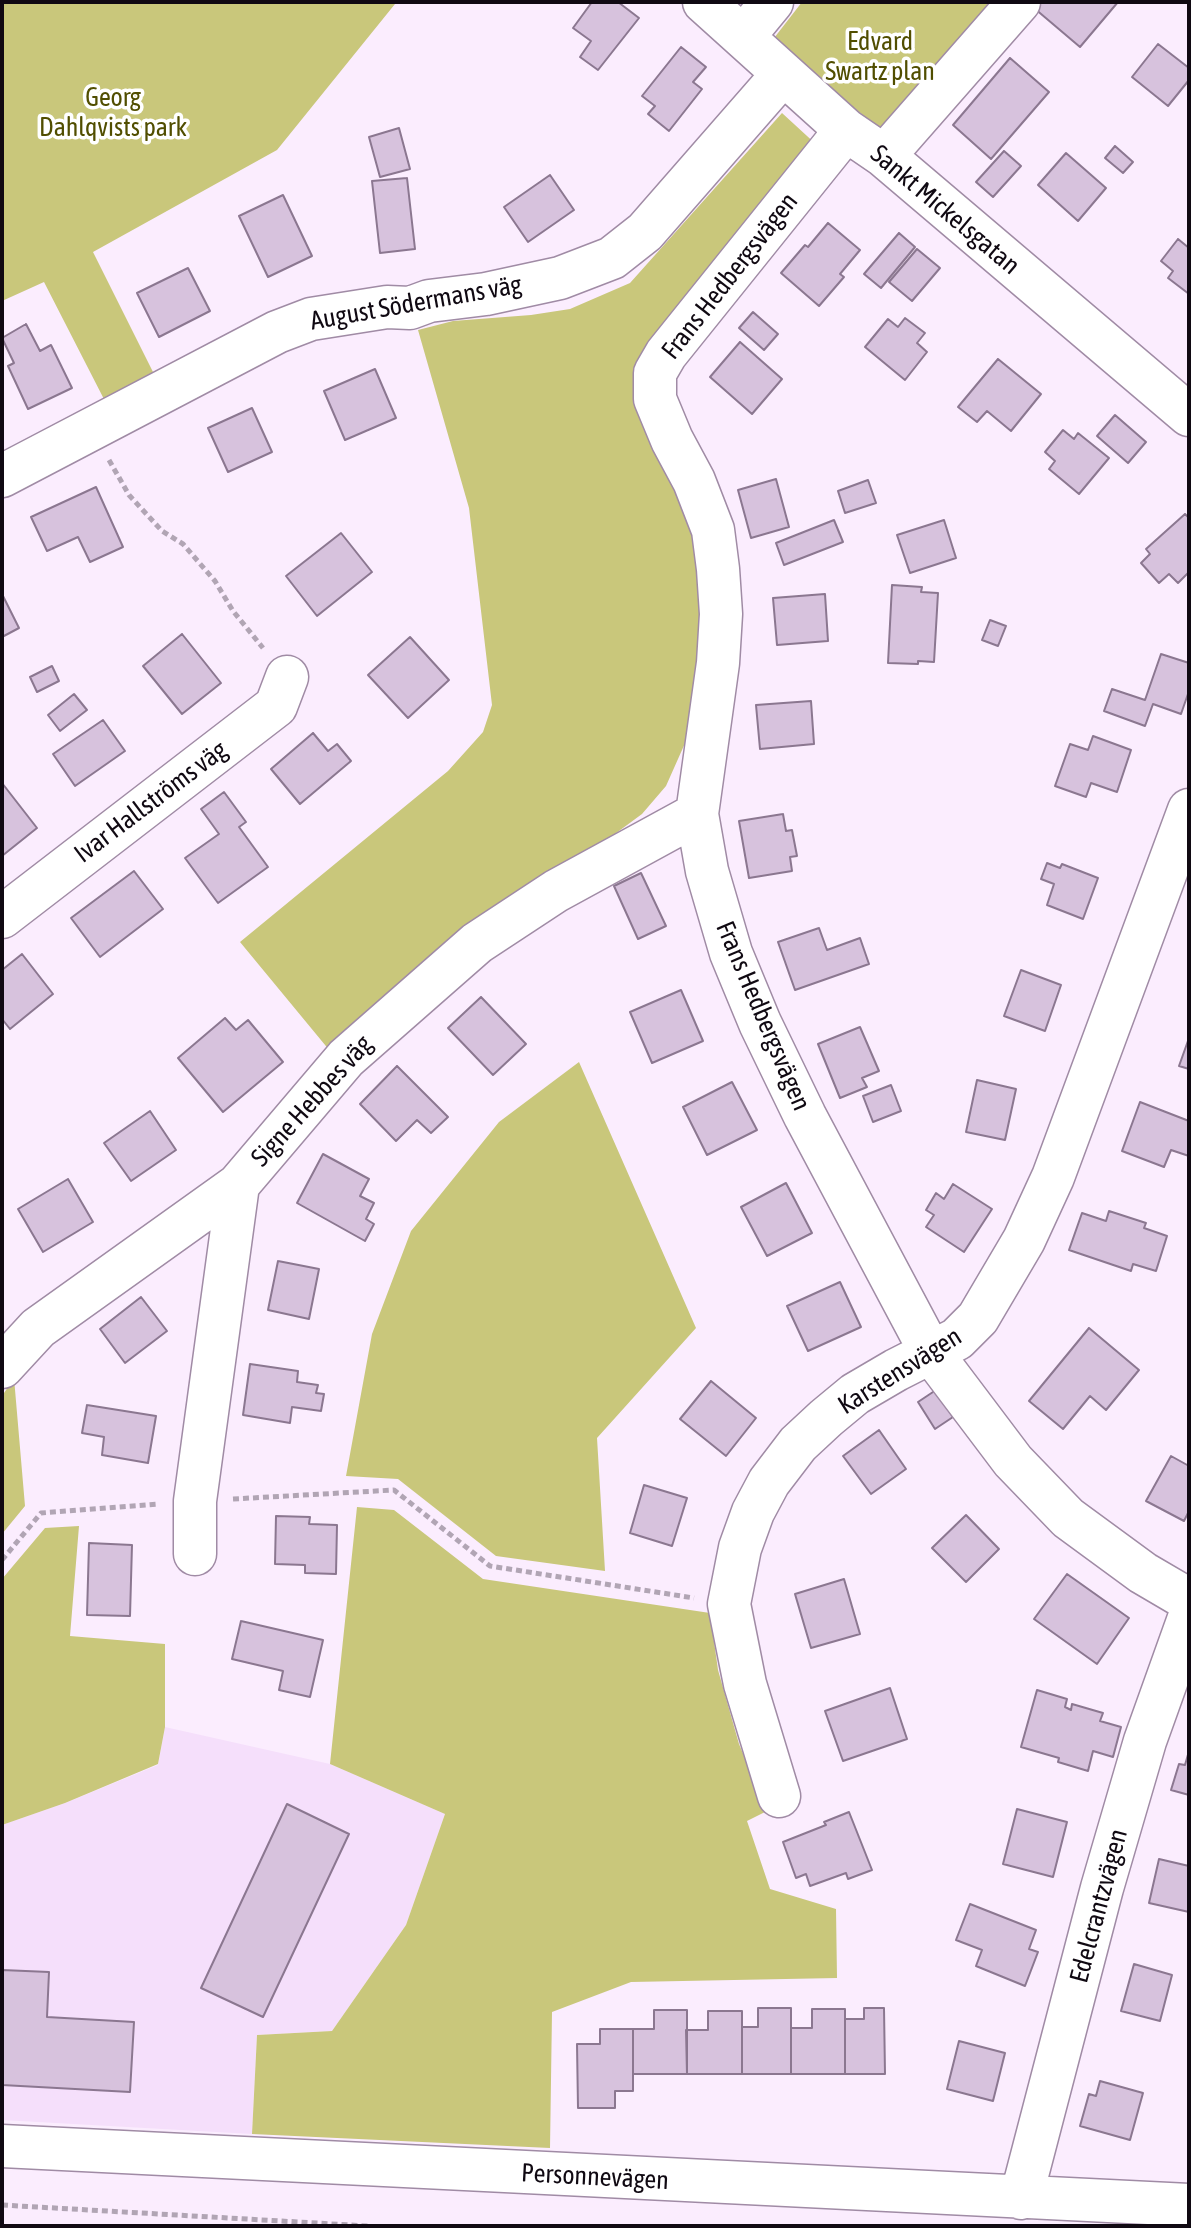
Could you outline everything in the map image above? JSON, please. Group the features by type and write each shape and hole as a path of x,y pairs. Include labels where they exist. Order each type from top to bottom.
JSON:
{"street":[{"name":"Sankt Mickelsgatan","path":"704,2 846,130 884,156 1189,415"},
{"path":"744,36 772,2"},
{"path":"884,156 1019,2"},
{"name":"August Södermans väg","path":"2,476 277,332 311,319 387,307 410,308 429,301 486,294 560,278 612,258 645,232 783,74"},
{"name":"Frans Hedbergsvägen","path":"846,130 666,354 655,373 655,399 694,481 713,530 718,569 721,614 718,663 697,814 717,909 731,953 760,1023 805,1116 930,1351 1013,1461 1068,1518 1132,1565 1189,1600"},
{"name":"Ivar Hallströms väg","path":"2,917 276,706 287,677"},
{"name":"Karstensvägen","path":"779,1796 745,1684 729,1604 740,1548 753,1512 769,1482 798,1444 855,1394 957,1339 978,1318 1024,1240 1081,1106 1189,810"},
{"name":"Signe Hebbes väg","path":"195,1554 195,1501 238,1185 346,1058 477,943 556,891 697,814"},
{"path":"2,1367 38,1328 238,1185"},
{"name":"Edelcrantzvägen","path":"1021,2198 1102,1888 1145,1741 1189,1618"},
{"name":"Personnevägen","path":"2,2146 1189,2205"}],"path":[{"path":"91,430 129,495 162,531 191,553 287,677"},
{"path":"2,1560 41,1513 394,1490 490,1566 729,1604"},
{"path":"2,2205 368,2226"}],"shaded area":[{"path":"165,1727 330,1764 445,1814 406,1925 332,2031 257,2035 252,2134 2,2120 2,1825 158,1765"}],"green space":[{"name":"Georg Dahlqvists park","path":"2,2 395,4 277,150 93,252 158,382 108,407 44,282 2,301"},
{"name":"Edvard Swartz plan","path":"802,2 994,2 888,135 771,42"},
{"path":"782,113 819,147 656,342 681,498 695,543 705,602 686,741 666,786 642,814 608,839 445,946 330,1051 240,942 448,771 483,732 492,705 469,508 418,330 453,321 570,309 630,283"},
{"path":"579,1062 696,1328 597,1438 605,1571 496,1556 398,1479 346,1476 372,1334 411,1231 499,1122"},
{"path":"14,1378 25,1506 2,1534 2,1396"},
{"path":"357,1507 394,1510 483,1579 710,1613 718,1670 739,1744 767,1811 747,1821 770,1889 836,1909 837,1978 631,1982 552,2012 550,2148 252,2134 257,2035 332,2031 406,1925 445,1814 330,1764"},
{"path":"79,1526 70,1636 165,1644 165,1727 158,1764 65,1803 2,1825 2,1579 45,1528"}],"building":[{"path":"592,2 618,2 639,18 598,70 580,57 591,41 573,28"},
{"path":"1039,2 1118,2 1080,47 1034,8"},
{"path":"1158,44 1189,68 1189,80 1168,106 1132,77"},
{"path":"681,47 706,67 693,82 702,89 669,131 648,114 655,106 642,96"},
{"path":"1010,58 1049,92 991,159 953,125"},
{"path":"399,128 410,169 380,177 369,137"},
{"path":"1115,146 1133,162 1123,173 1105,158"},
{"path":"1004,151 1021,166 993,197 976,182"},
{"path":"1066,153 1106,188 1078,221 1038,185"},
{"path":"550,175 574,210 528,242 504,207"},
{"path":"407,178 415,249 380,253 372,181"},
{"path":"283,195 312,256 268,277 239,216"},
{"path":"828,223 860,250 840,274 844,277 819,306 781,273"},
{"path":"899,233 915,247 881,288 864,274"},
{"path":"1178,239 1189,248 1189,294 1168,278 1173,271 1161,261"},
{"path":"917,249 940,268 912,301 889,282"},
{"path":"188,268 210,311 159,337 137,293"},
{"path":"753,312 778,334 764,350 739,328"},
{"path":"905,318 925,333 917,343 927,352 905,380 865,347 888,319 898,327"},
{"path":"26,324 40,351 51,345 72,388 28,409 8,366 14,363 2,338"},
{"path":"740,342 782,379 752,414 710,377"},
{"path":"998,359 1041,394 1011,431 987,411 977,422 958,407"},
{"path":"375,369 396,418 345,440 324,391"},
{"path":"252,408 272,452 228,472 208,428"},
{"path":"1115,415 1146,442 1128,463 1097,436"},
{"path":"1063,430 1074,439 1078,433 1109,458 1079,494 1049,469 1055,461 1045,452"},
{"path":"776,479 789,527 751,538 738,490"},
{"path":"868,480 876,503 845,513 838,491"},
{"path":"96,487 123,547 90,562 78,537 47,551 31,517"},
{"path":"1185,514 1189,518 1189,572 1178,583 1169,574 1159,583 1141,563 1150,554 1146,549"},
{"path":"834,520 843,542 784,565 776,543"},
{"path":"944,520 956,558 910,573 897,535"},
{"path":"341,533 372,572 317,616 286,576"},
{"path":"892,585 922,587 921,592 938,593 934,662 888,663"},
{"path":"2,594 19,628 2,637"},
{"path":"825,594 828,641 777,645 773,598"},
{"path":"990,620 1006,626 998,646 982,640"},
{"path":"182,634 221,683 182,714 143,666"},
{"path":"410,637 449,680 408,718 368,675"},
{"path":"1161,654 1189,663 1189,691 1181,714 1153,704 1145,726 1104,711 1112,689 1145,700"},
{"path":"52,666 59,681 37,692 30,677"},
{"path":"74,694 87,710 60,731 48,715"},
{"path":"811,701 814,744 760,749 756,705"},
{"path":"103,720 125,751 75,786 53,754"},
{"path":"313,733 328,751 337,744 351,761 300,804 271,769"},
{"path":"1093,736 1131,750 1117,792 1091,783 1086,797 1055,786 1070,744 1088,750"},
{"path":"2,783 37,828 2,856"},
{"path":"224,792 246,822 239,827 268,867 218,903 185,858 219,834 201,809"},
{"path":"783,814 786,831 792,830 797,856 790,857 792,871 749,878 739,821"},
{"path":"1047,863 1060,868 1062,864 1098,878 1083,919 1047,905 1054,884 1041,879"},
{"path":"134,871 163,909 100,957 71,918"},
{"path":"641,873 666,926 638,939 614,886"},
{"path":"819,928 827,950 860,938 869,964 795,990 778,942"},
{"path":"22,954 53,994 10,1029 2,1019 2,970"},
{"path":"1021,970 1061,985 1045,1031 1004,1016"},
{"path":"681,990 703,1041 652,1063 630,1012"},
{"path":"481,997 526,1044 493,1075 448,1028"},
{"path":"225,1018 236,1030 248,1020 283,1062 223,1112 178,1058"},
{"path":"860,1027 879,1071 862,1078 867,1087 840,1098 818,1044"},
{"path":"1189,1038 1189,1069 1179,1066"},
{"path":"397,1066 448,1117 431,1133 417,1120 396,1141 360,1104"},
{"path":"977,1080 1016,1089 1005,1140 966,1132"},
{"path":"732,1082 757,1130 707,1155 683,1107"},
{"path":"891,1085 901,1111 873,1122 863,1096"},
{"path":"1140,1102 1189,1121 1189,1156 1171,1150 1164,1167 1122,1151"},
{"path":"150,1111 176,1150 131,1181 104,1143"},
{"path":"323,1154 369,1179 360,1196 374,1203 366,1219 374,1224 365,1241 297,1203"},
{"path":"68,1179 93,1222 43,1252 18,1209"},
{"path":"786,1183 812,1233 767,1256 741,1207"},
{"path":"953,1184 992,1209 964,1252 926,1227 934,1215 926,1210 936,1193 944,1199"},
{"path":"1109,1211 1146,1223 1144,1228 1167,1236 1156,1271 1133,1264 1131,1271 1069,1250 1082,1213 1106,1221"},
{"path":"278,1261 319,1269 309,1319 268,1310"},
{"path":"840,1282 861,1327 808,1351 787,1306"},
{"path":"141,1297 167,1331 125,1363 100,1329"},
{"path":"1089,1328 1139,1370 1106,1410 1090,1396 1063,1429 1029,1401"},
{"path":"250,1364 298,1371 297,1382 318,1385 316,1393 324,1394 321,1411 292,1407 290,1423 243,1415"},
{"path":"711,1381 756,1418 726,1456 680,1419"},
{"path":"936,1390 953,1417 935,1429 918,1402"},
{"path":"87,1405 156,1416 148,1463 102,1455 104,1437 82,1433"},
{"path":"879,1430 906,1469 871,1494 843,1456"},
{"path":"1171,1456 1189,1466 1189,1511 1184,1521 1146,1501"},
{"path":"644,1485 687,1498 672,1546 630,1533"},
{"path":"966,1515 999,1549 966,1582 932,1548"},
{"path":"276,1516 310,1517 309,1524 337,1525 336,1574 305,1573 305,1565 275,1564"},
{"path":"89,1543 132,1545 130,1616 87,1615"},
{"path":"1067,1574 1129,1618 1097,1664 1034,1619"},
{"path":"844,1579 860,1634 811,1648 795,1594"},
{"path":"241,1621 323,1640 310,1697 279,1690 283,1671 232,1659"},
{"path":"890,1688 907,1739 843,1761 825,1711"},
{"path":"1037,1690 1067,1699 1065,1707 1071,1710 1072,1704 1103,1713 1100,1721 1121,1727 1113,1757 1093,1751 1088,1771 1058,1762 1059,1758 1021,1747"},
{"path":"1189,1751 1189,1795 1171,1790 1179,1764 1185,1765"},
{"path":"287,1804 349,1834 263,2017 201,1988"},
{"path":"1017,1809 1067,1822 1053,1877 1003,1864"},
{"path":"849,1812 872,1870 848,1879 846,1873 810,1886 806,1874 796,1878 783,1842"},
{"path":"1159,1859 1189,1866 1189,1912 1149,1903"},
{"path":"970,1904 1036,1930 1029,1949 1038,1952 1025,1986 976,1966 982,1950 956,1940"},
{"path":"1134,1964 1172,1975 1160,2021 1121,2011"},
{"path":"2,1970 49,1972 47,2017 134,2022 130,2092 2,2085"},
{"path":"758,2008 791,2008 791,2074 742,2074 742,2027 758,2027"},
{"path":"864,2008 884,2008 885,2074 845,2074 845,2019 864,2019"},
{"path":"812,2009 845,2009 845,2074 791,2074 791,2028 812,2028"},
{"path":"654,2010 687,2010 687,2074 633,2074 633,2029 654,2029"},
{"path":"708,2011 742,2011 742,2074 687,2074 686,2030 708,2030"},
{"path":"600,2029 633,2029 633,2091 615,2091 615,2108 578,2108 577,2044 600,2044"},
{"path":"959,2041 1005,2053 993,2101 947,2089"},
{"path":"1100,2081 1143,2093 1130,2140 1080,2126 1089,2094 1096,2096"}]}
